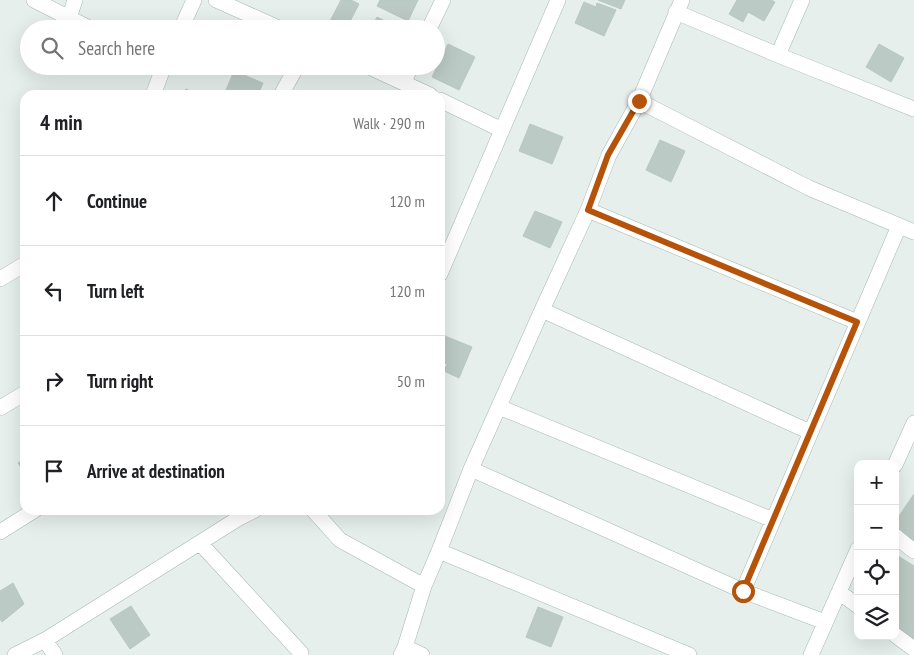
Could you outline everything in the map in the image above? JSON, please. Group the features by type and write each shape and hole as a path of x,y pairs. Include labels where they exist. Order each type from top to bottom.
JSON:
{"street":[{"path":"34,0 73,20"},
{"path":"69,18 75,0"},
{"path":"185,20 194,0"},
{"path":"216,0 261,20"},
{"path":"433,20 443,0"},
{"path":"445,262 558,0"},
{"path":"778,55 802,0"},
{"path":"422,655 403,651 424,586 471,469 588,210 608,155 639,101 679,6 778,55 914,109"},
{"path":"155,90 161,75"},
{"path":"284,90 291,75"},
{"path":"388,75 420,90"},
{"path":"404,82 407,75"},
{"path":"639,101 809,188 914,232"},
{"path":"445,102 502,130"},
{"path":"588,210 857,322"},
{"path":"743,591 899,226"},
{"path":"0,279 20,267"},
{"path":"542,310 810,432"},
{"path":"0,408 20,395"},
{"path":"499,407 773,520"},
{"path":"899,461 909,450 914,423"},
{"path":"471,469 743,591 825,622"},
{"path":"0,532 27,515"},
{"path":"15,655 45,640 200,543 236,515"},
{"path":"318,515 340,540 424,586"},
{"path":"899,539 914,550"},
{"path":"200,543 301,653"},
{"path":"811,655 858,550"},
{"path":"439,551 690,655"},
{"path":"839,592 854,603"},
{"path":"899,638 914,649"},
{"path":"45,640 55,655"}],"building":[{"path":"341,0 351,0 359,4 351,20 331,20"},
{"path":"380,0 418,0 408,20 377,6"},
{"path":"598,0 625,0 621,9"},
{"path":"737,0 771,0 775,2 764,21 748,12 743,22 729,14"},
{"path":"584,2 596,7 597,3 616,10 604,36 575,23"},
{"path":"448,44 475,57 459,90 432,77 433,75 445,75 445,50"},
{"path":"879,44 904,58 891,82 866,67"},
{"path":"232,75 244,75 263,83 260,90 226,90"},
{"path":"530,124 563,137 552,164 519,151"},
{"path":"660,140 685,151 671,182 646,170"},
{"path":"535,211 562,222 550,248 523,236"},
{"path":"445,336 472,347 459,378 445,371 447,364 445,363"},
{"path":"914,494 914,545 899,536 899,516"},
{"path":"899,557 914,566 914,639 899,630"},
{"path":"13,583 24,604 2,622 0,619 0,591"},
{"path":"131,606 150,635 130,649 110,619"},
{"path":"538,607 563,617 551,647 526,637"}],"route":[{"path":"639,101 608,155 588,210 857,322 743,591"}]}
